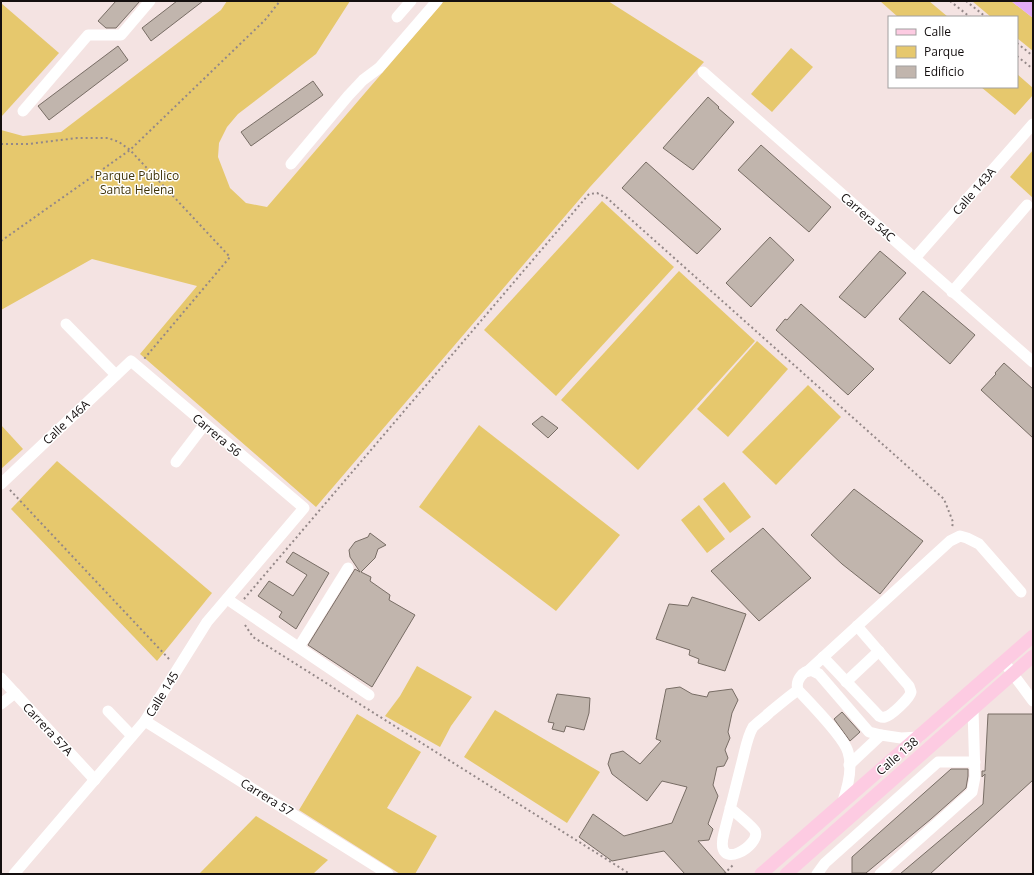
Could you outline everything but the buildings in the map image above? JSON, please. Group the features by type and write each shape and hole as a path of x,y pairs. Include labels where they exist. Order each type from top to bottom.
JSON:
{"main road":[{"name":"Calle 138","path":"761,874 1033,636"},
{"name":"Calle 138","path":"786,874 1013,674 1032,659"}],"street":[{"path":"23,111 88,35 121,35 150,1"},
{"path":"397,17 411,1"},
{"path":"290,164 362,80 379,68 437,1"},
{"name":"Carrera 54C","path":"703,72 1033,362"},
{"name":"Calle 143A","path":"915,258 1033,124"},
{"path":"952,292 1028,205"},
{"path":"66,324 116,375"},
{"name":"Calle 146A","path":"2,483 116,375 134,364"},
{"name":"Carrera 56","path":"134,364 304,508"},
{"path":"176,462 205,424"},
{"name":"Calle 145","path":"14,874 145,721 207,622 304,508"},
{"path":"841,805 848,789 849,765 846,746 798,690 796,685 798,680 950,541 960,536 979,544 1021,592"},
{"path":"299,647 348,568"},
{"path":"227,599 369,695"},
{"path":"823,658 881,718 888,716 908,699 911,692 909,686 857,626"},
{"path":"846,682 878,651"},
{"path":"1004,662 1033,701"},
{"path":"808,671 813,671 819,674 869,732 902,738 919,737"},
{"name":"Carrera 57A","path":"1,678 95,780"},
{"path":"730,808 751,732 756,724 798,690"},
{"path":"1,704 15,693"},
{"path":"880,874 972,792 976,777 974,709"},
{"path":"108,711 132,736"},
{"name":"Carrera 57","path":"145,721 388,874"},
{"path":"849,765 881,735"},
{"path":"817,874 824,863 938,762 975,762"}],"path":[{"path":"1,241 130,150 265,20 280,1"},
{"path":"950,1 969,16"},
{"path":"966,1 985,16"},
{"path":"1018,44 1033,56"},
{"path":"1018,57 1033,69"},
{"path":"1,144 28,144 77,138 108,138 119,142 130,150 230,257 134,364"},
{"path":"630,874 253,636 243,622 241,608 244,599 589,194 597,193 606,198 944,500 953,522 950,541"},
{"path":"2,483 178,668"}],"green space":[{"name":"Parque Público Santa Helena","path":"227,1 350,1 316,54 238,114 227,127 219,143 218,157 230,188 246,203 267,207 444,1 608,1 704,62 590,187 316,507 140,354 197,286 92,259 1,310 1,130 23,136 61,132 221,10"},
{"path":"880,1 929,1 947,16 897,16"},
{"path":"972,1 1011,1 1033,18 1033,51 1018,39 1018,16 990,16"},
{"path":"1,3 59,53 1,117"},
{"path":"791,48 813,67 772,112 751,94"},
{"path":"1018,75 1033,88 1033,95 1015,115 982,88 1018,88"},
{"path":"1033,150 1033,198 1010,177"},
{"path":"602,201 674,267 556,396 484,330"},
{"path":"679,271 755,341 638,470 561,400"},
{"path":"757,341 788,369 728,437 697,409"},
{"path":"808,385 841,417 776,485 742,452"},
{"path":"1,425 23,449 1,469"},
{"path":"479,425 620,535 556,611 419,507"},
{"path":"57,461 212,593 157,661 11,509"},
{"path":"724,482 751,517 730,533 703,499"},
{"path":"699,505 725,539 707,553 681,520"},
{"path":"417,666 472,697 451,726 440,747 385,716 400,696"},
{"path":"495,710 600,772 567,823 464,757"},
{"path":"357,714 421,752 387,808 437,836 415,874 400,874 299,810"},
{"path":"256,816 328,860 313,874 199,874"}],"shaded area":[{"path":"1011,1 1033,1 1033,18"}]}
